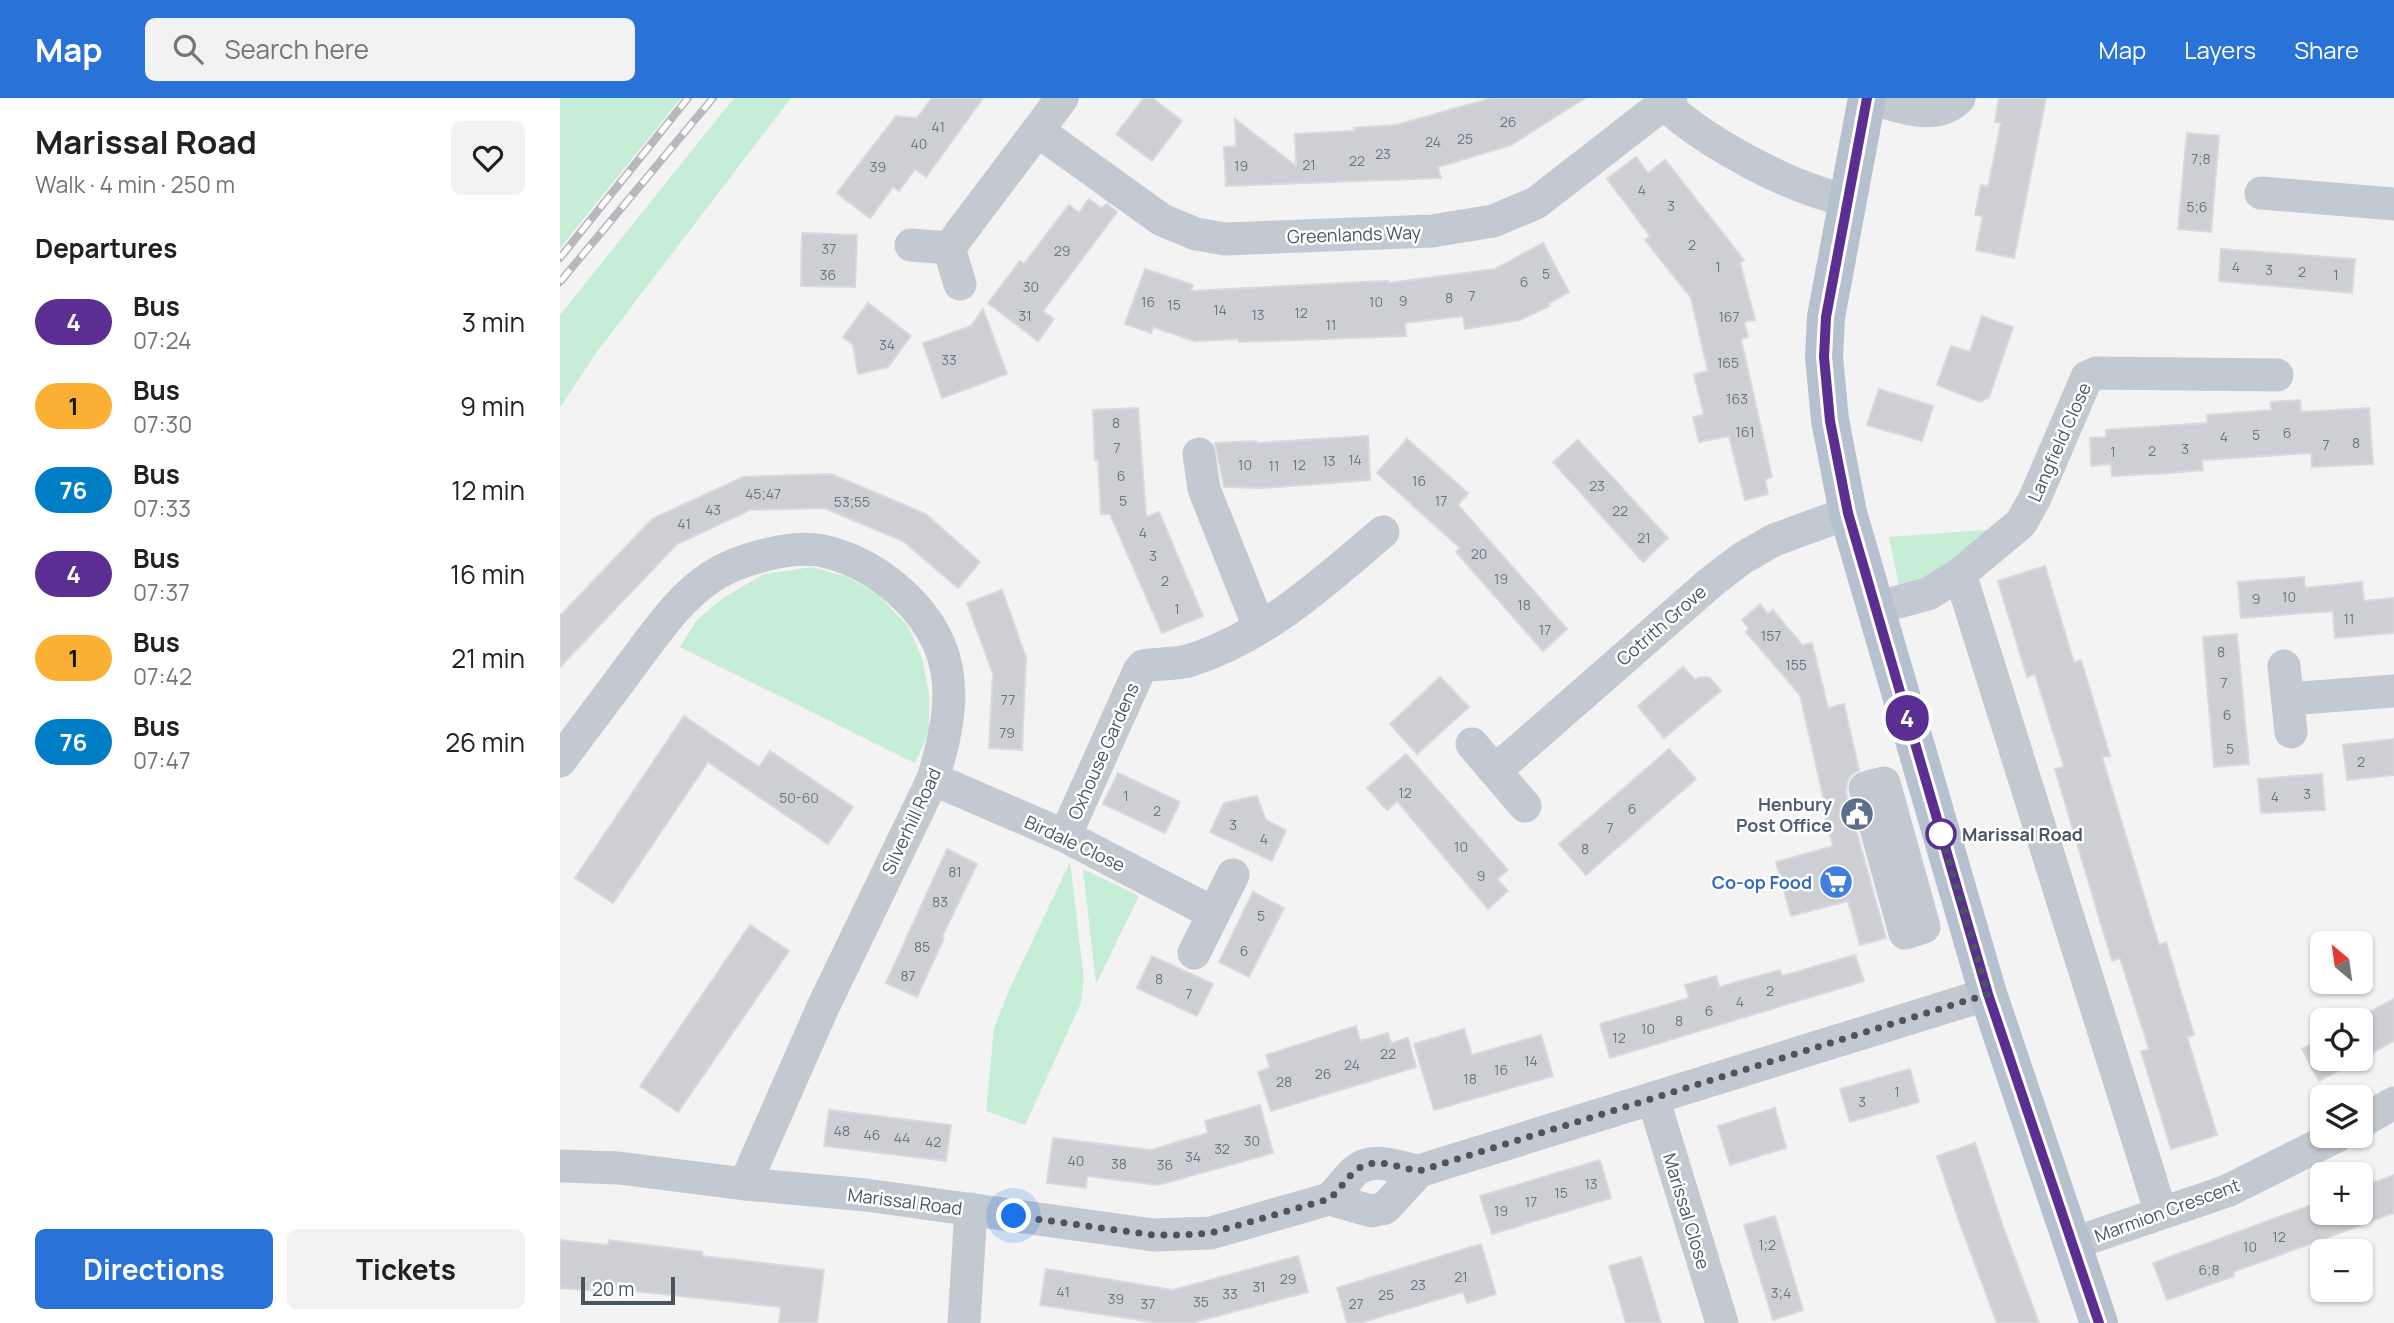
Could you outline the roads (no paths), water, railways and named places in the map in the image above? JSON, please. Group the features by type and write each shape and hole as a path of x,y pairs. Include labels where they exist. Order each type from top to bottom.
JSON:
{"main road":[{"path":"1868,98 1846,200 1826,317 1824,357 1830,421 1848,513 1988,994 2099,1323"}],"street":[{"path":"949,248 1062,98"},
{"path":"1868,98 1920,111 1945,108 1959,98"},
{"name":"Greenlands Way","path":"1038,131 1162,220 1196,234 1226,239 1432,231 1493,221 1536,203 1667,101 1702,134 1803,189 1846,200"},
{"path":"2261,193 2394,204"},
{"path":"911,245 949,248"},
{"path":"949,248 960,285"},
{"name":"Langfield Close","path":"1875,608 1928,594 1959,574 2021,523 2035,498 2087,376 2096,373 2277,375"},
{"path":"1199,454 1204,489 1259,627"},
{"name":"Cotrith Grove","path":"1495,771 1741,559 1774,540 1848,513"},
{"name":"Oxhouse Gardens","path":"1065,836 1143,666 1192,660 1259,627 1299,602 1383,531"},
{"name":"Silverhill Road","path":"560,761 676,606 703,584 747,560 799,550 821,550 842,557 875,573 900,590 939,645 946,673 949,709 943,747 933,779 823,1007 745,1184"},
{"path":"1959,574 2161,1213"},
{"path":"2284,666 2290,716 2394,691"},
{"path":"1472,744 1525,806"},
{"name":"Birdale Close","path":"933,779 1065,836 1213,913"},
{"path":"1194,953 1233,875"},
{"path":"1329,1199 1343,1187 1354,1172 1367,1163 1379,1161 1397,1168 1419,1171 1988,994"},
{"name":"Marissal Close","path":"1653,1098 1722,1323"},
{"path":"2373,1115 2394,1103"},
{"name":"Marmion Crescent","path":"2071,1244 2227,1191 2313,1148"},
{"name":"Marissal Road","path":"560,1166 619,1168 745,1184 866,1195 1153,1235 1211,1233 1329,1199"},
{"path":"1329,1199 1371,1211 1385,1208 1419,1171"},
{"path":"964,1323 971,1209"}],"railway":[{"path":"560,258 688,98"},
{"path":"560,282 713,98"}],"place":[{"name":"Henbury Post Office","path":"1857,814"},
{"name":"Marissal Road","path":"1941,834"},
{"name":"Co-op Food","path":"1836,882"}]}
